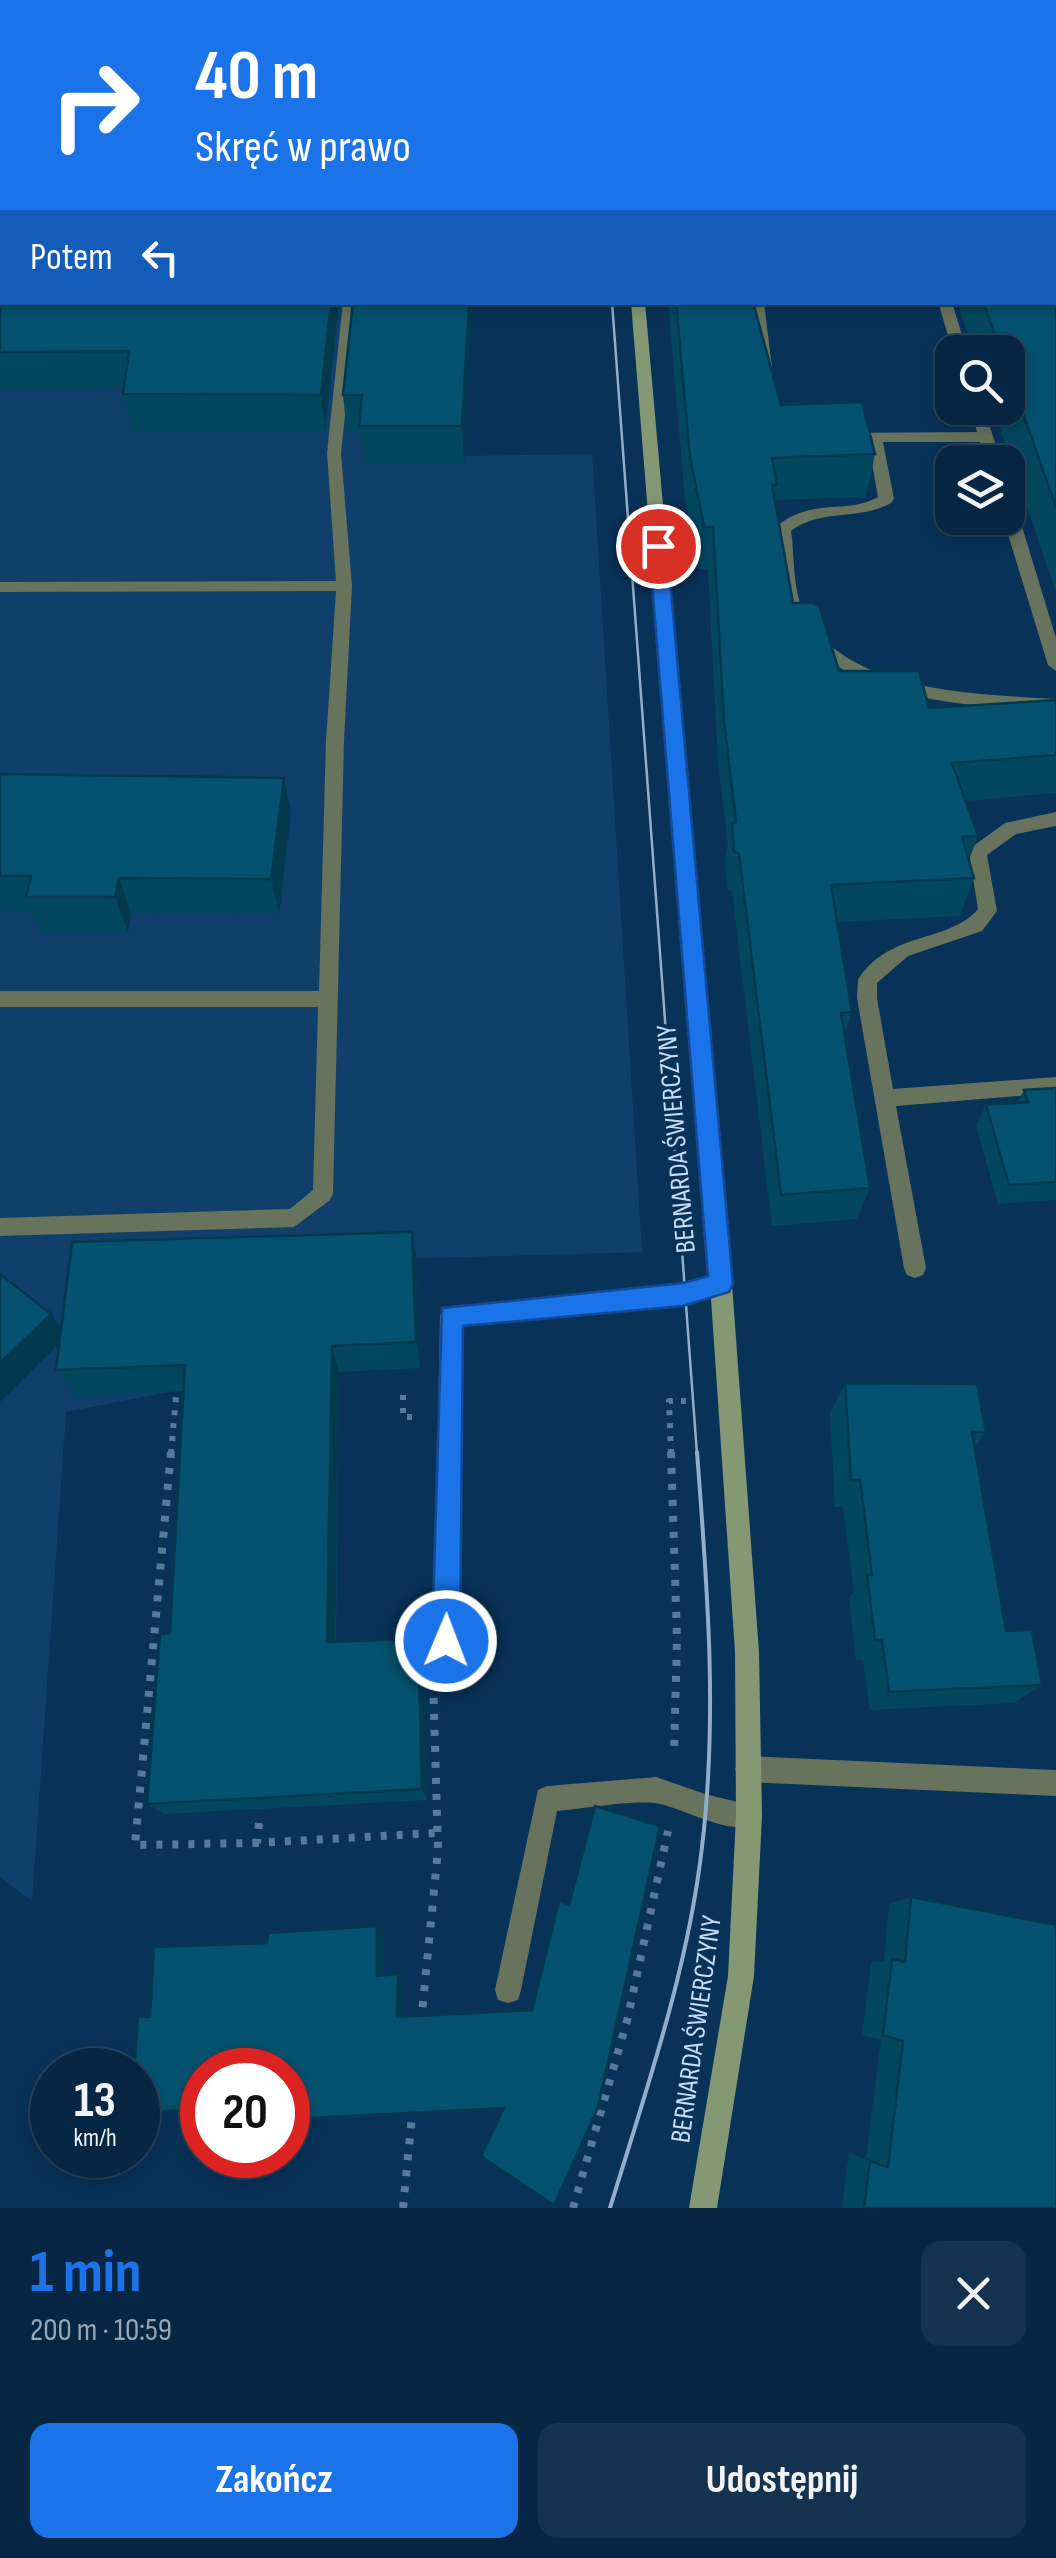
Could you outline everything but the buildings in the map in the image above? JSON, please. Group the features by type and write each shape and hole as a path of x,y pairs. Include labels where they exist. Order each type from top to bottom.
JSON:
{"street":[{"name":"BERNARDA ŚWIERCZYNY","path":"638,305 721,1284 747,1652 749,1816 741,1976 701,2205"}],"lane":[{"path":"0,1227 294,1218 323,1194 334,741 344,586 334,453 350,305"},
{"path":"757,305 770,388"},
{"path":"946,305 955,335"},
{"path":"982,425 989,445"},
{"path":"824,435 986,437"},
{"path":"875,437 886,499 875,508 821,508 795,518 783,529 796,613 830,654 897,684 977,701 1056,705"},
{"path":"1017,535 1056,665"},
{"path":"0,587 344,586"},
{"path":"915,1268 868,980 901,951 975,926 988,911 978,852 1012,828 1056,819"},
{"path":"0,998 328,999"},
{"path":"886,1098 1056,1085"},
{"path":"439,1648 451,1316 683,1295 721,1284"},
{"path":"748,1769 1056,1783"},
{"path":"508,1990 547,1799 656,1790 705,1808 749,1816"}],"path":[{"path":"178,1377 136,1845 257,1843 436,1832"},
{"path":"403,1395 404,1418 428,1417"},
{"path":"420,2029 436,1832 439,1648"},
{"path":"257,1843 259,1823"},
{"path":"403,2208 414,2088"}],"shaded area":[{"path":"0,305 447,305 460,456 592,454 642,1252 198,1265 189,1388 66,1412 32,1901 0,1877"}],"tram line":[{"path":"612,305 697,1454"},
{"path":"610,2208 676,1984 702,1847 710,1699 697,1452"}],"route":[{"path":"446,1641 451,1316 683,1295 721,1284 658,546"}]}
